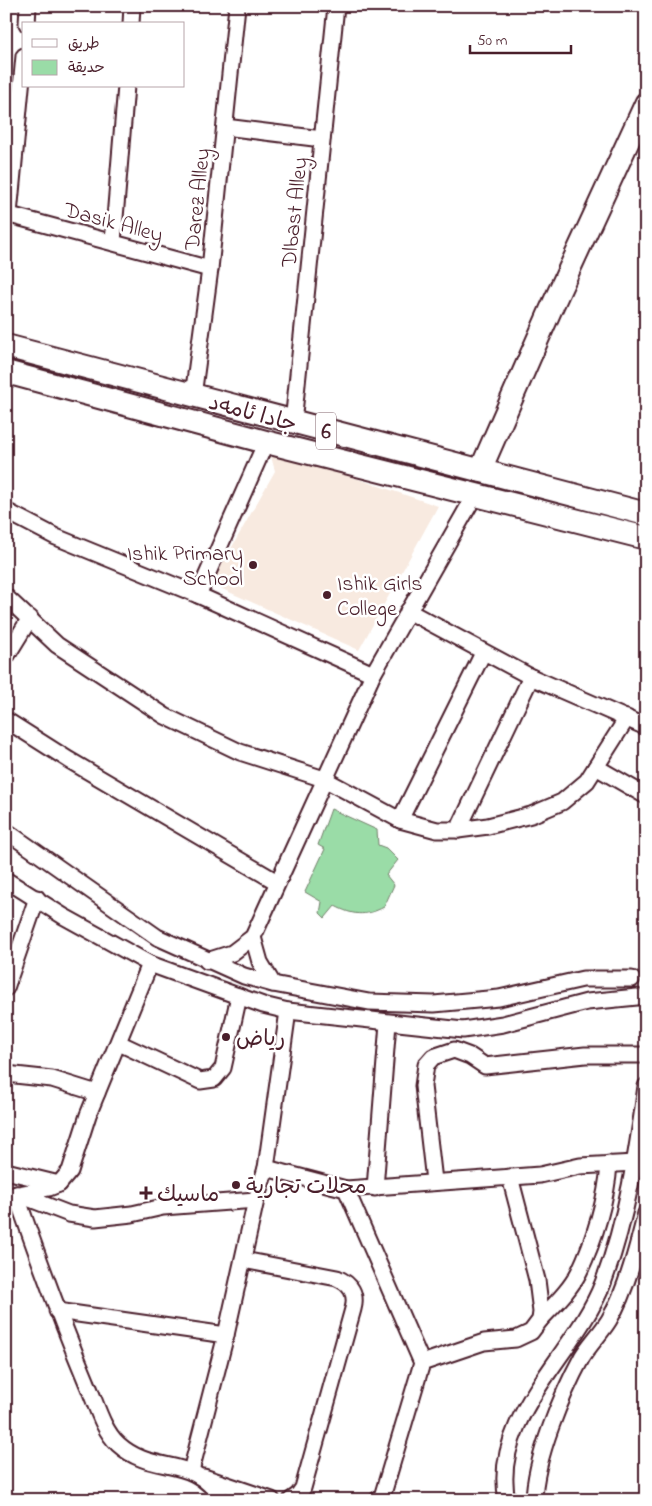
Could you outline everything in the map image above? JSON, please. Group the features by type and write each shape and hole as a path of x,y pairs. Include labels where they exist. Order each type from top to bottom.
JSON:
{"main road":[{"name":"جادا ئامەد","path":"6,346 293,423 646,514"},
{"path":"58,385 64,361"},
{"name":"جادا ئامەد","path":"6,372 266,442 646,538"},
{"path":"99,397 107,372"}],"street":[{"path":"27,22 28,6"},
{"path":"131,22 132,6"},
{"name":"Darez Alley","path":"193,396 210,269 237,6"},
{"name":"Dlbast Alley","path":"293,423 336,6"},
{"path":"8,214 22,76"},
{"path":"112,242 126,88"},
{"path":"480,472 550,309 646,103"},
{"path":"225,127 322,139"},
{"name":"Dasik Alley","path":"8,214 210,269"},
{"path":"198,596 266,442"},
{"path":"207,961 232,954 252,937 373,674 408,610 476,495"},
{"path":"6,511 56,537 198,596 373,674"},
{"path":"6,597 57,644 165,716 240,752 324,779 400,820 436,830 458,830 510,821 547,810 575,793 596,768 626,718"},
{"path":"408,610 483,653 531,677 646,727"},
{"path":"6,656 30,618"},
{"path":"400,820 483,653"},
{"path":"458,830 531,677"},
{"path":"6,720 69,760 277,882"},
{"path":"596,768 646,796"},
{"path":"6,831 157,937 244,976 273,984 369,1002 434,1004 499,998 583,979 632,979"},
{"path":"6,880 63,916 150,964 263,1005 288,1010 388,1023 464,1030 504,1024 587,1002 637,997"},
{"path":"6,988 12,955 37,898"},
{"path":"252,937 260,962 273,984"},
{"path":"11,1195 49,1188 59,1184 70,1171 97,1093 150,964"},
{"path":"583,979 587,1002"},
{"path":"119,1043 200,1081 214,1079 223,1068 239,996"},
{"path":"197,1474 256,1200 266,1168 288,1010"},
{"path":"375,1188 388,1023"},
{"path":"434,1181 423,1086 426,1065 434,1057 454,1050 486,1066 585,1055 646,1055"},
{"path":"6,1074 52,1079 97,1093"},
{"path":"507,1500 504,1487 504,1464 513,1435 543,1377 569,1345 602,1284 640,1164 646,1086"},
{"path":"422,1362 484,1342 516,1339 531,1332 579,1272 600,1214 608,1183 609,1164"},
{"path":"266,1168 346,1189 375,1188 434,1181 540,1175 580,1166 640,1164"},
{"path":"6,1171 59,1184"},
{"path":"510,1177 537,1280 541,1312 540,1320"},
{"path":"346,1189 422,1362 389,1478 382,1497 377,1500"},
{"path":"11,1195 69,1214 95,1218 132,1214 163,1207 256,1200"},
{"path":"11,1195 107,1430 116,1442 128,1452 142,1459 197,1474 272,1500"},
{"path":"534,1500 538,1465 567,1388 583,1356 610,1319 638,1244 646,1213"},
{"path":"243,1260 337,1278 348,1285 355,1296 354,1310 303,1488 298,1495 290,1500"},
{"path":"57,1311 226,1334"},
{"path":"197,1474 222,1500"}],"shaded area":[{"path":"269,449 438,506 359,650 211,584 275,471"}],"green space":[{"path":"331,809 377,830 378,845 386,848 398,860 386,875 394,885 384,907 359,914 335,906 325,918 320,913 322,902 305,892 325,849 318,845"}],"place":[{"name":"Ishik Primary School","path":"253,565"},
{"name":"Ishik Girls College","path":"327,595"},
{"name":"رياض","path":"226,1037"},
{"name":"محلات تجارية","path":"236,1185"},
{"name":"ماسيك","path":"146,1193"}]}
